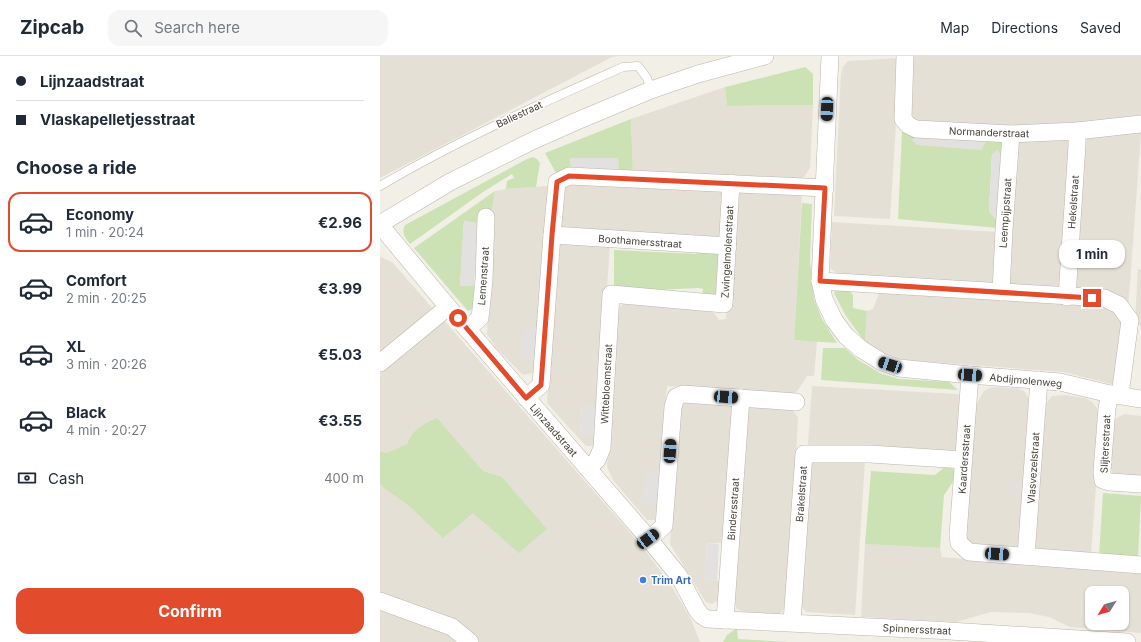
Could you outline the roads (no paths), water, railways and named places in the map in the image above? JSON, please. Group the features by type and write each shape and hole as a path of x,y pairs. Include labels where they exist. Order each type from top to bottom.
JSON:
{"street":[{"path":"380,224 450,182 511,151 577,121 651,90 698,74 765,56"},
{"name":"Abdijmolenweg","path":"830,56 820,281 824,299 834,320 846,336 861,349 882,362 899,368 1060,382 1141,399"},
{"name":"Normanderstraat","path":"905,56 903,119 908,125 916,129 1011,134 1077,131 1141,124"},
{"name":"Hekelstraat","path":"1067,297 1077,131"},
{"name":"Leempijpstraat","path":"1001,292 1011,134"},
{"path":"526,398 541,385 557,182 569,176 825,188"},
{"name":"Zwingelmolenstraat","path":"611,294 724,304 731,183"},
{"name":"Lemenstraat","path":"467,329 480,318 484,280 486,217"},
{"name":"Lijnzaadstraat","path":"380,224 448,307 588,468 679,576 697,610 707,619"},
{"name":"Boothamersstraat","path":"552,235 728,246"},
{"path":"820,281 1067,297 1104,298 1119,304 1135,330 1115,394"},
{"name":"Wittebloemstraat","path":"588,468 597,460 602,448 611,294"},
{"path":"380,363 448,307"},
{"name":"Kaardersstraat","path":"970,375 958,535 959,543 968,552 1026,556"},
{"name":"Vlasvezelstraat","path":"1026,556 1039,380"},
{"path":"648,539 664,526 673,407 676,397 683,394 796,402"},
{"name":"Slijtersstraat","path":"1115,394 1107,408 1102,472 1103,480 1110,482 1141,484"},
{"name":"Bindersstraat","path":"725,620 741,398"},
{"name":"Brakelstraat","path":"792,622 804,454 869,454 964,460"},
{"path":"1026,556 1141,565"},
{"path":"380,601 452,627 470,642"},
{"name":"Spinnersstraat","path":"707,619 792,622 932,633 1127,642"}],"lane":[{"name":"Baliestraat","path":"380,186 416,165 484,130 623,67 638,66 646,78 651,90"}],"place":[{"name":"Trim Art","path":"643,580"}]}
